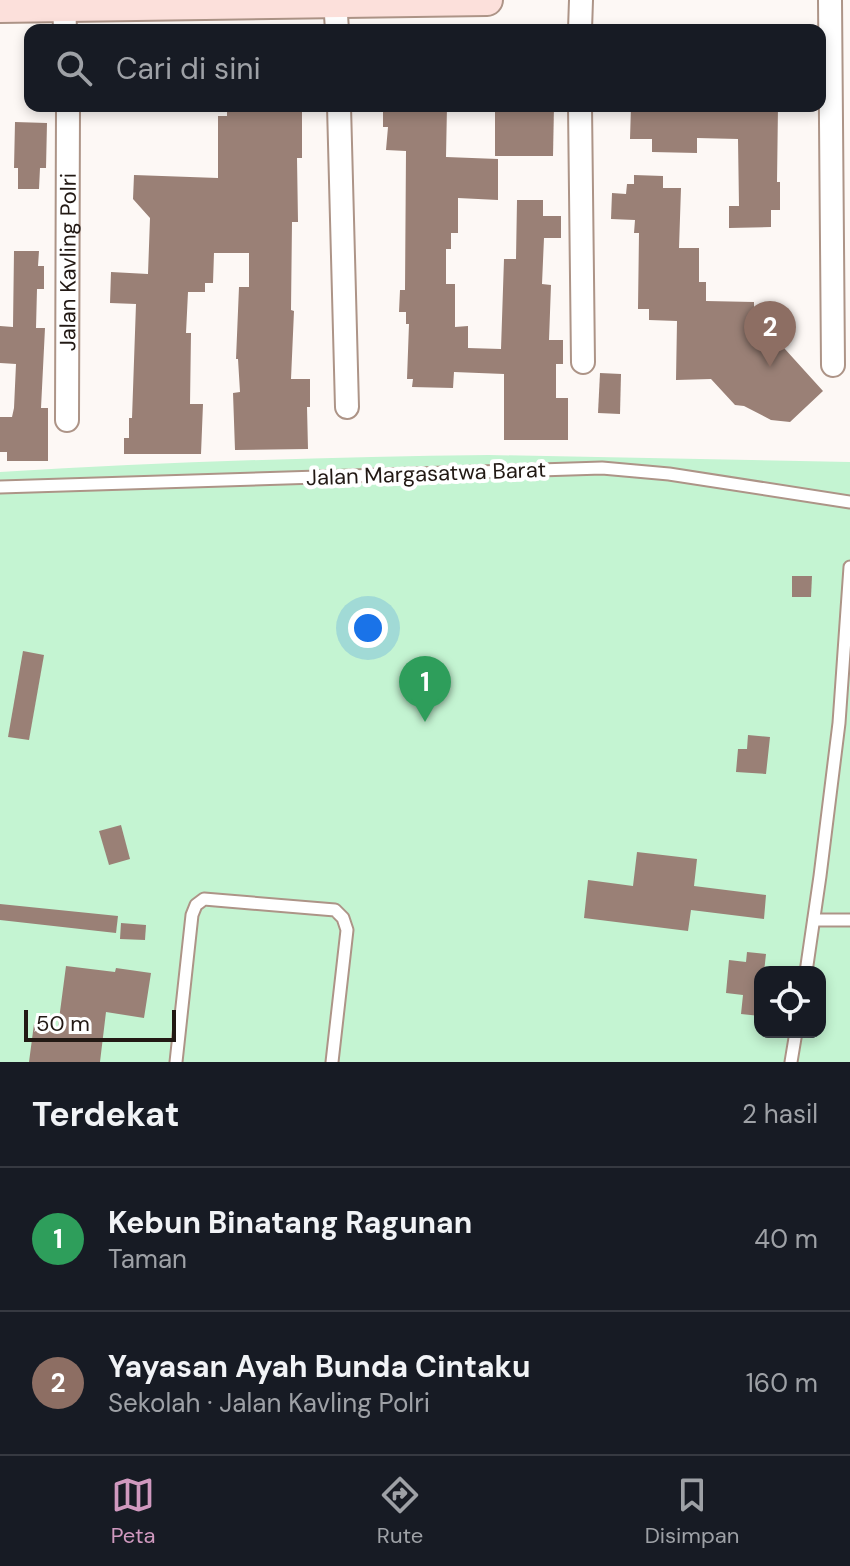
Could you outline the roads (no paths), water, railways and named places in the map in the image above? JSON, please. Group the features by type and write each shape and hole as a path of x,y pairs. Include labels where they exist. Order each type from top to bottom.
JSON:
{"main road":[{"path":"0,7 64,12 336,11 487,0"}],"street":[{"path":"580,24 581,0"},
{"path":"830,0 833,365"},
{"name":"Jalan Kavling Polri","path":"67,420 68,112"},
{"path":"339,112 347,407"},
{"path":"580,112 583,362"}],"lane":[{"name":"Jalan Margasatwa Barat","path":"0,487 602,468 669,474 850,502"},
{"path":"807,966 839,723 850,567"},
{"path":"176,1062 192,915 196,905 204,899 335,910 343,918 347,930 332,1062"},
{"path":"814,920 850,920"},
{"path":"791,1062 795,1038"}],"place":[{"name":"Yayasan Ayah Bunda Cintaku","path":"770,367"},
{"name":"Kebun Binatang Ragunan","path":"425,722"}]}
